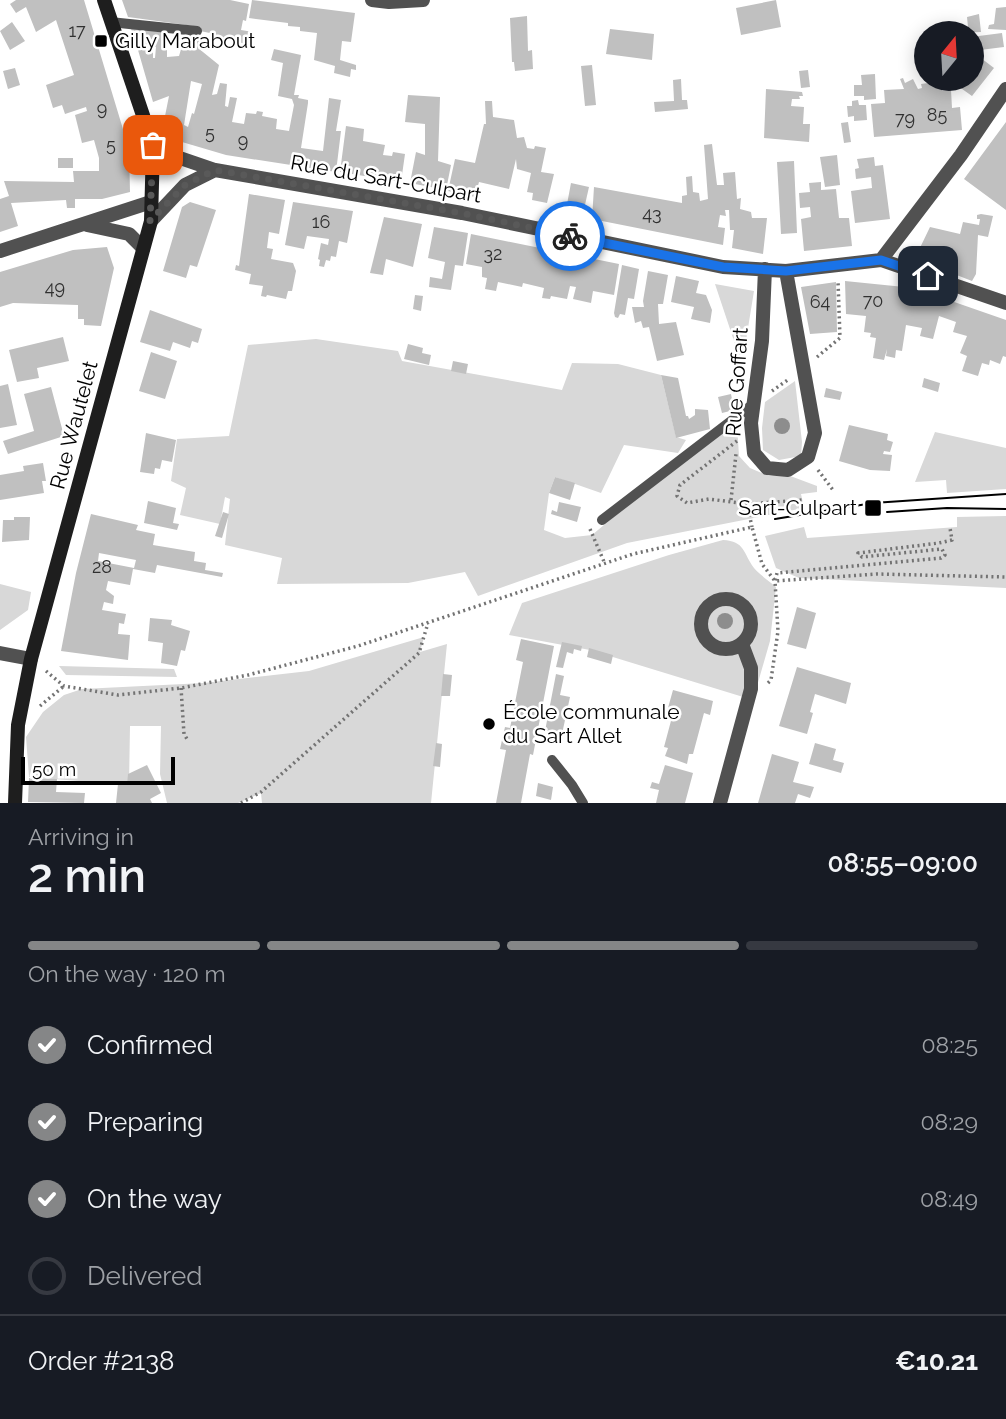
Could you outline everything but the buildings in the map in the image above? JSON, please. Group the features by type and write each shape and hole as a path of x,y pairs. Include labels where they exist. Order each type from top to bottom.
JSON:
{"street":[{"path":"104,0 153,145"},
{"path":"372,0 423,0"},
{"path":"1006,89 961,155 881,260 1006,303"},
{"name":"Rue du Sart-Culpart","path":"153,145 177,157 215,170 461,213 723,267 786,271 881,260"},
{"name":"Rue Wautelet","path":"15,803 18,725 31,659 150,221 153,145"},
{"path":"150,221 185,185 215,170"},
{"path":"0,251 151,202"},
{"path":"85,225 129,234 143,248"},
{"name":"Rue Goffart","path":"765,269 762,341 752,405 754,453 767,468 788,470 808,457"},
{"path":"786,271 815,433 808,457"},
{"path":"719,803 749,696 751,668 748,654 742,644"},
{"path":"0,653 31,659"}],"lane":[{"path":"110,22 197,31"},
{"path":"602,520 752,405"},
{"path":"552,760 583,803"}],"path":[{"path":"751,423 737,441 680,485 677,496 687,503 709,499 747,504 802,500"},
{"path":"731,500 737,441"},
{"path":"808,457 833,489"},
{"path":"747,504 762,564 775,581"},
{"path":"31,659 64,686 118,695 181,688 285,666 358,646 645,551 752,527"},
{"path":"749,696 771,680 778,631 775,581 777,573 941,558 945,555 942,549 862,557 859,553 952,540 950,528"},
{"path":"599,550 605,564"},
{"path":"775,581 877,574 1006,577"},
{"path":"242,803 261,792 419,653 428,623"},
{"path":"181,688 184,734 187,738"}],"shaded area":[{"path":"715,284 754,291 742,365"},
{"path":"316,339 398,351 402,361 562,390 572,363 618,364 661,375 676,437 686,440 678,453 624,445 601,493 555,477 549,493 544,530 565,538 592,535 725,424 737,425 739,456 750,468 769,476 785,474 817,486 817,492 801,494 804,508 627,543 478,596 465,572 408,583 277,584 282,558 225,545 230,499 225,497 220,524 180,515 186,488 171,481 177,439 229,436 248,345"},
{"path":"795,381 802,442 801,456 779,460 763,450 765,402"},
{"path":"935,432 1006,448 1006,489 947,493 946,480 915,482"},
{"path":"1006,516 1006,588 799,578 776,568 765,536 804,527 807,538 957,527 957,517"},
{"path":"723,540 740,545 754,568 776,587 770,641 753,700 590,650 509,635 522,603"},
{"path":"0,584 31,592 28,610 0,630"},
{"path":"424,637 420,652 447,644 431,803 262,803 261,793 238,803 167,803 160,774 161,726 130,726 129,785 29,777 26,737 43,712 64,695 82,689 204,683 309,671"},
{"path":"59,666 174,669 177,677 66,675"}],"tram line":[{"path":"775,519 873,503 1006,494"},
{"path":"887,512 947,508 1006,509"}],"way so far":[{"path":"153,145 150,221 185,185 215,170 461,213 570,236"}],"place":[{"name":"Gilly Marabout","path":"101,41"},
{"name":"Sart-Culpart","path":"873,508"},
{"name":"École communale du Sart Allet","path":"489,724"}],"route":[{"path":"570,236 723,267 786,271 881,260 928,276"}]}
